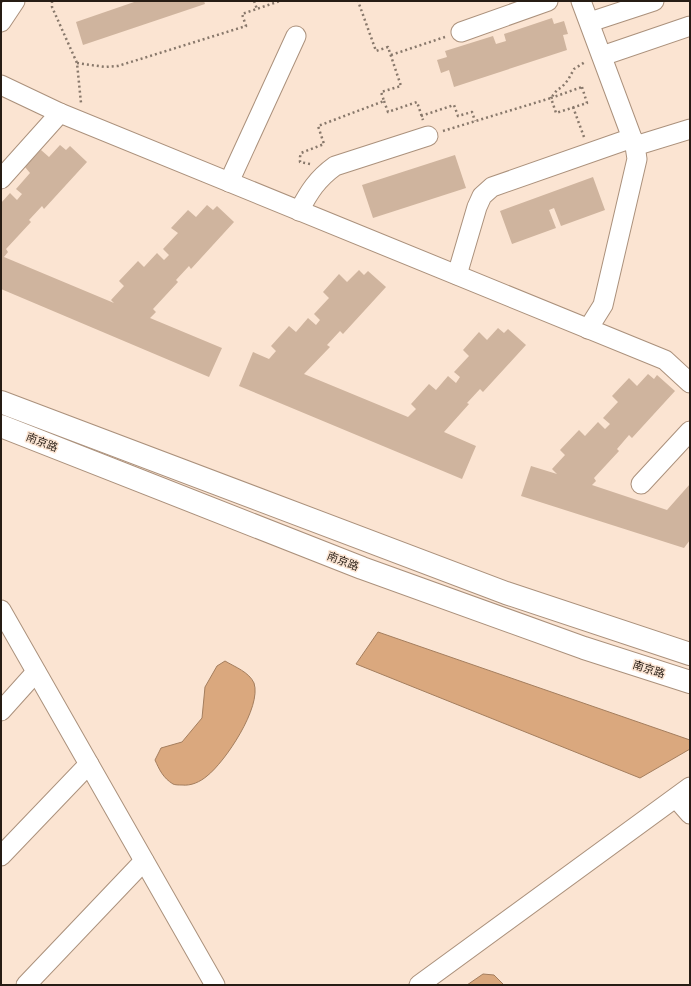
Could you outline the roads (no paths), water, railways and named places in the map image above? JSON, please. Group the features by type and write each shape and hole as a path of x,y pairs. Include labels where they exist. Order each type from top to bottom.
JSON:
{"main road":[{"name":"南京路","path":"1,402 506,593 690,654"},
{"name":"南京路","path":"1,426 362,568 584,648 690,682"}],"street":[{"path":"1,22 15,1"},
{"path":"461,32 548,1"},
{"path":"581,1 634,142 637,159 603,305 588,329"},
{"path":"590,22 654,1"},
{"path":"602,56 690,26"},
{"path":"229,182 296,36"},
{"path":"1,85 60,113 665,360 690,383"},
{"path":"1,179 60,113"},
{"path":"457,276 477,207 482,196 492,187 590,153 690,129"},
{"path":"299,211 313,185 325,172 335,166 428,136"},
{"path":"641,484 690,431"},
{"path":"1,610 215,985"},
{"path":"1,711 36,672"},
{"path":"1,856 89,764"},
{"path":"419,985 683,793 690,814"},
{"path":"26,985 144,861"}]}
